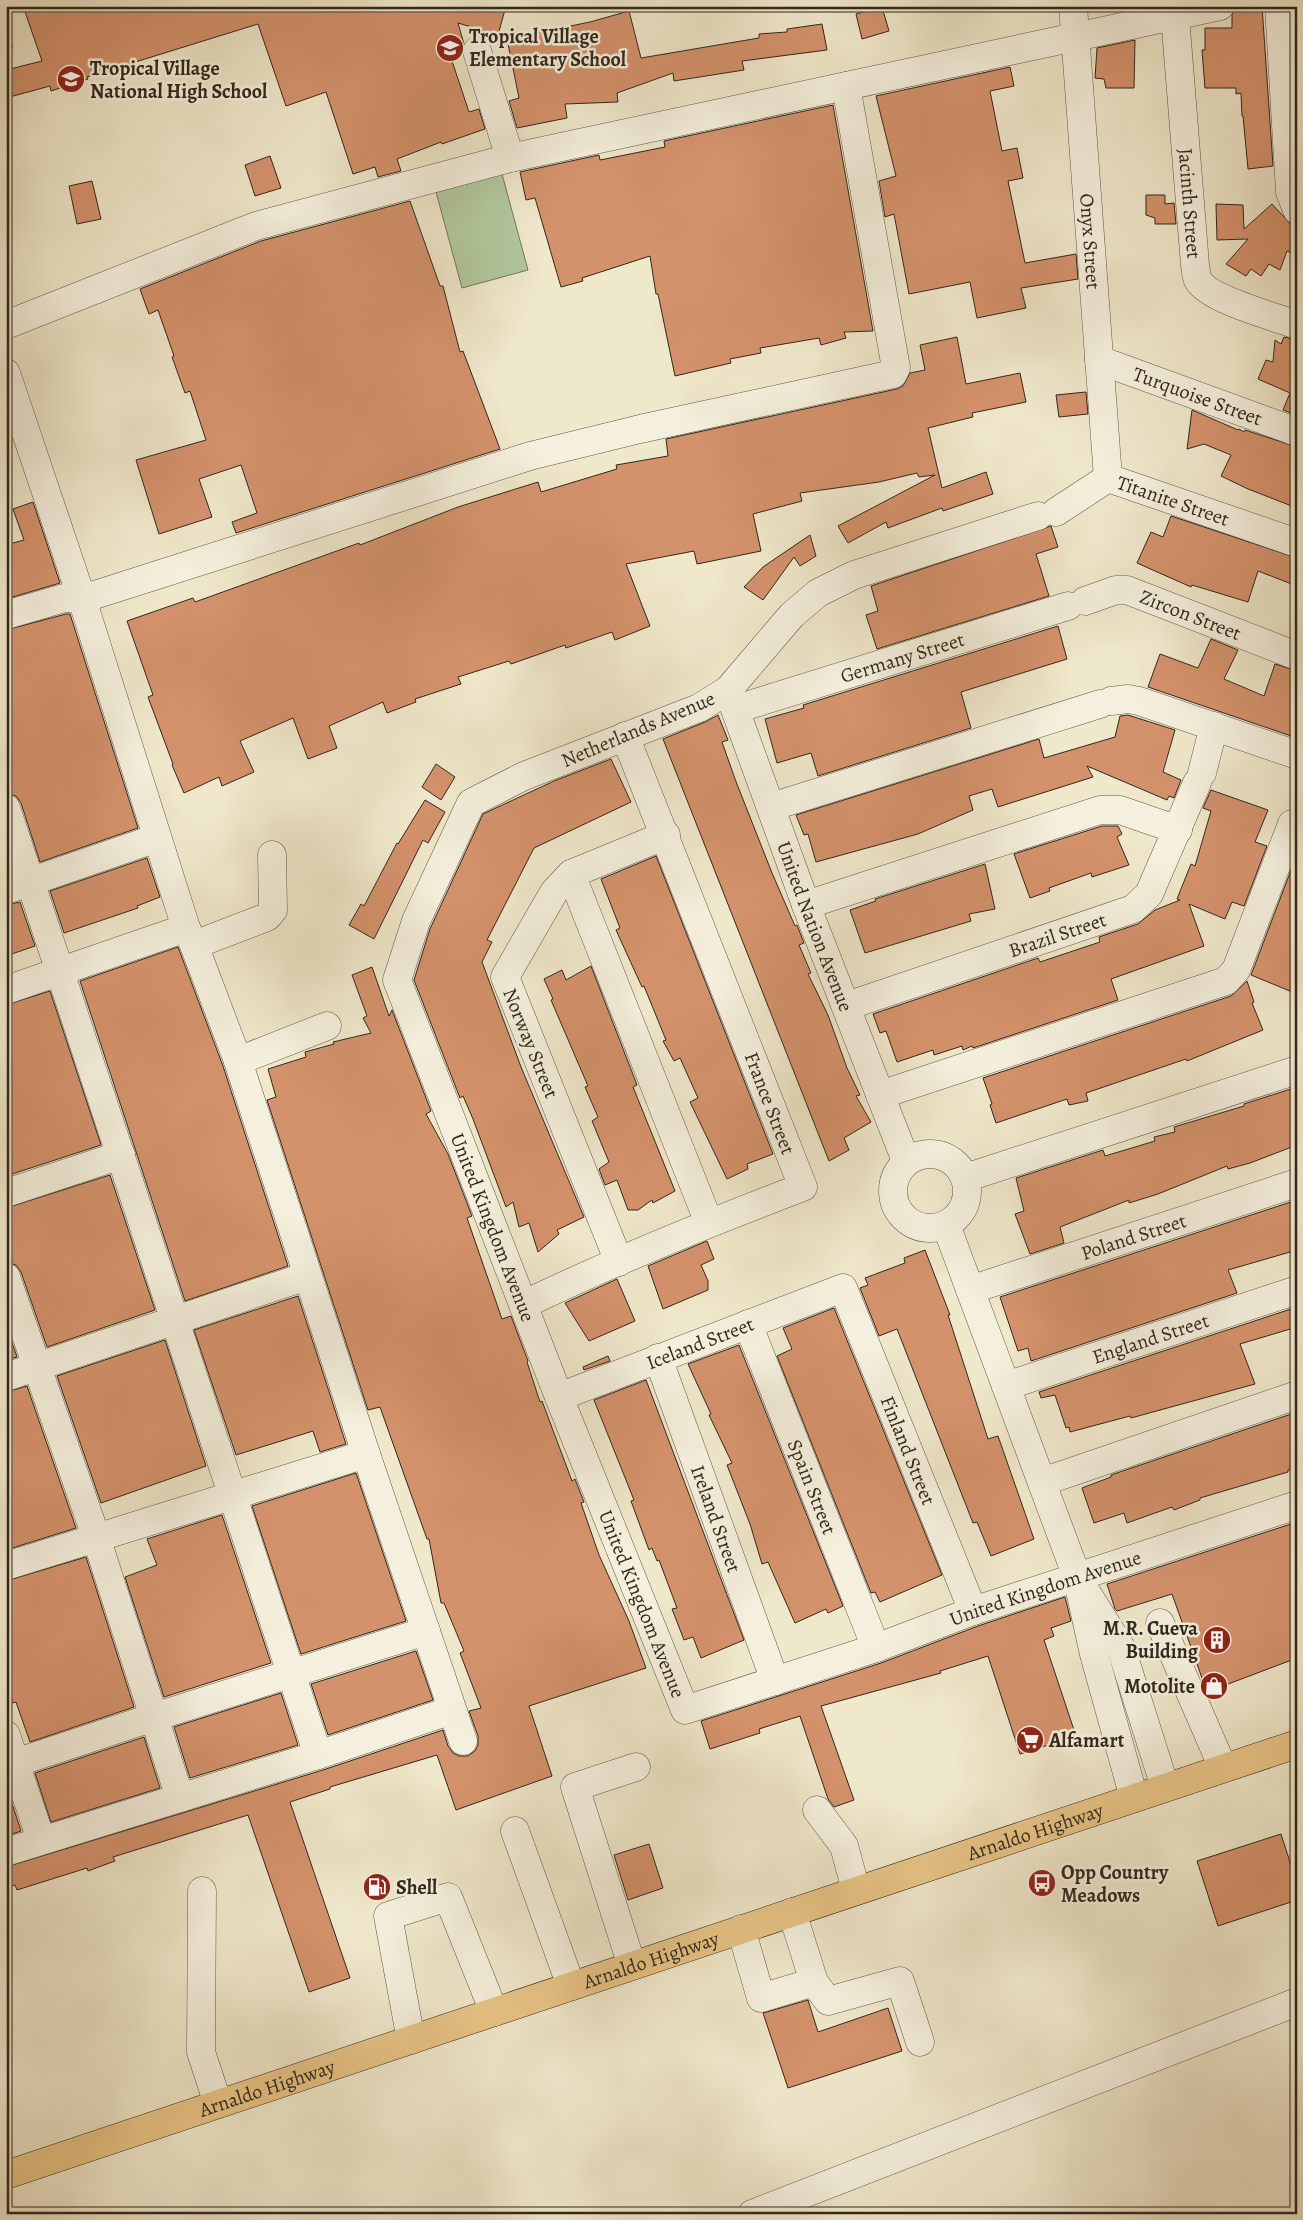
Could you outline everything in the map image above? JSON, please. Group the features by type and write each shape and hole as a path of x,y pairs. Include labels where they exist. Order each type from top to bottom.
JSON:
{"main road":[{"name":"Arnaldo Highway","path":"6,2175 1297,1744"}],"street":[{"name":"Onyx Street","path":"1073,6 1108,478"},
{"path":"6,325 256,226 510,158 570,147 1220,6"},
{"path":"1279,6 1290,192 1297,210"},
{"name":"Jacinth Street","path":"1175,16 1195,265 1198,281 1209,292 1222,299 1297,325"},
{"path":"477,52 510,158"},
{"path":"6,615 64,598 82,599 530,456 640,429 893,374 896,368 846,86"},
{"name":"Turquoise Street","path":"1099,360 1297,432"},
{"path":"6,373 82,599 157,838 190,936 238,1061 366,1454 463,1742"},
{"name":"Titanite Street","path":"1047,514 1108,478 1297,543"},
{"name":"Netherlands Avenue","path":"397,980 416,921 471,803 524,776 625,736 699,708 732,700 792,615 818,593 854,575 1047,514"},
{"name":"Zircon Street","path":"1076,603 1116,590 1127,590 1297,656"},
{"name":"Germany Street","path":"732,700 1076,603"},
{"path":"771,807 1105,702 1128,699 1139,701 1297,755"},
{"name":"United Nation Avenue","path":"732,700 806,905 906,1161"},
{"name":"Brazil Street","path":"847,1006 1133,909 1149,894 1178,830 1200,778 1214,726"},
{"name":"France Street","path":"523,1305 578,1278 709,1223 803,1187 666,835 625,736"},
{"path":"6,808 19,886 60,971 234,1494 318,1755"},
{"path":"806,905 1100,810 1120,810 1178,830"},
{"path":"880,1095 1226,981 1236,970 1295,812"},
{"name":"Norway Street","path":"619,1262 505,977 554,892 571,874 666,835"},
{"path":"19,886 157,838"},
{"path":"6,990 60,971 267,917 273,910 272,855"},
{"path":"571,874 709,1223"},
{"name":"United Kingdom Avenue","path":"397,980 558,1397 685,1710 876,1648 973,1611 1297,1505"},
{"path":"238,1061 328,1026"},
{"path":"965,1178 1297,1070"},
{"path":"928,1153 940,1155 951,1160 965,1178 966,1200 955,1219 946,1225 934,1229 922,1228 911,1224 901,1216 895,1206 892,1194 893,1182 898,1170 906,1161 917,1156 928,1153"},
{"path":"6,1193 121,1155"},
{"name":"Poland Street","path":"970,1290 1297,1184"},
{"path":"946,1225 1077,1577 1094,1654 1134,1798"},
{"path":"6,1377 308,1276"},
{"path":"6,1277 96,1537 180,1798"},
{"name":"Iceland Street","path":"558,1397 843,1288"},
{"name":"Finland Street","path":"843,1288 973,1611"},
{"name":"England Street","path":"1006,1386 1297,1290"},
{"name":"Spain Street","path":"748,1324 876,1648"},
{"name":"Ireland Street","path":"658,1358 775,1681"},
{"path":"1042,1482 1297,1395"},
{"path":"6,1566 366,1454"},
{"path":"1077,1577 1120,1648 1166,1787"},
{"path":"1160,1623 1223,1768"},
{"path":"11,1765 154,1717 426,1631"},
{"path":"6,1852 318,1755 452,1710"},
{"path":"6,1735 11,1765 42,1840"},
{"path":"632,1966 575,1786 636,1767"},
{"path":"817,1810 844,1846 856,1890"},
{"path":"515,1831 571,1986"},
{"path":"202,1891 201,2052 218,2104"},
{"path":"410,2040 388,1916 448,1897 494,2012"},
{"path":"792,1912 814,1982 828,2001 900,1981 920,2042"},
{"path":"741,1929 761,1998 814,1982"},
{"path":"752,2214 1297,2002"}],"path":[{"path":"6,50 13,47"}],"green space":[{"path":"502,174 528,270 462,288 436,192"}],"building":[{"path":"23,6 506,6 498,35 458,23 464,44 448,49 469,112 479,109 485,129 442,144 441,142 397,159 401,171 378,177 375,167 353,174 326,92 286,106 258,24 87,77 88,79 51,91 50,86 6,98 6,70 42,61"},
{"path":"1235,6 1262,6 1273,166 1248,169 1241,93 1236,94 1236,88 1205,88 1202,50 1205,50 1205,28 1232,28 1232,15"},
{"path":"882,7 889,31 862,39 856,14"},
{"path":"629,11 641,58 759,38 759,34 787,32 787,29 822,24 827,50 742,61 744,70 674,81 673,73 617,93 618,102 565,104 567,118 517,128 509,101 519,98 507,39 590,22"},
{"path":"1135,40 1134,88 1106,88 1104,79 1095,78 1097,48"},
{"path":"1010,67 1014,86 990,91 1002,151 1017,148 1023,178 1008,181 1025,263 1076,254 1078,279 1021,288 1026,308 977,318 970,282 909,294 894,214 885,217 879,181 896,176 876,96"},
{"path":"833,105 873,331 844,332 846,338 821,345 819,338 760,348 761,353 730,359 731,363 675,376 658,294 656,294 650,256 582,278 583,281 561,287 535,198 526,200 520,172 599,155 600,160 665,147 664,141"},
{"path":"270,156 281,188 255,196 245,165"},
{"path":"92,181 101,219 77,224 69,186"},
{"path":"1146,195 1165,195 1165,204 1174,203 1176,224 1155,224 1155,218 1146,215"},
{"path":"410,201 440,286 443,286 460,352 463,351 500,449 236,533 232,522 257,513 241,465 199,479 212,517 159,534 136,460 206,440 190,391 185,393 158,310 149,314 140,289 261,241"},
{"path":"1216,204 1243,205 1244,229 1272,204 1297,231 1297,255 1287,251 1280,270 1269,264 1261,276 1251,269 1246,276 1226,264 1248,239 1217,240"},
{"path":"957,337 966,384 1020,373 1026,402 972,413 973,417 928,428 942,488 986,472 993,494 943,511 942,508 888,528 886,522 848,543 838,526 935,475 919,477 917,473 879,482 800,493 802,501 753,514 761,551 697,564 694,551 626,564 650,626 615,640 612,632 566,648 565,645 511,664 509,661 458,677 461,684 415,699 416,702 387,713 383,702 329,726 337,748 308,759 293,718 240,741 254,772 222,786 219,777 184,793 148,697 153,695 127,621 193,598 195,602 359,543 360,545 458,507 538,482 541,492 617,469 616,465 668,456 666,439 897,389 903,386 910,373 925,370 920,345"},
{"path":"1284,337 1297,340 1297,415 1283,410 1290,393 1258,379 1266,360 1273,362 1275,340 1281,344"},
{"path":"1086,392 1088,414 1059,417 1056,395"},
{"path":"1192,410 1238,430 1244,432 1245,430 1297,447 1297,508 1248,489 1221,476 1231,455 1204,444 1187,449"},
{"path":"33,502 60,583 6,599 6,545 24,540 13,509"},
{"path":"1171,516 1297,558 1297,586 1258,571 1248,602 1192,585 1191,587 1137,563 1151,532 1163,537"},
{"path":"1051,526 1058,547 1036,554 1049,596 877,649 866,615 878,611 871,586"},
{"path":"810,535 816,556 800,566 794,557 763,600 744,587 763,567"},
{"path":"70,614 138,828 40,862 21,803 16,796 6,793 6,630"},
{"path":"1058,626 1067,659 961,692 971,728 818,776 811,753 777,763 765,719 804,708 803,705"},
{"path":"1211,639 1238,650 1224,679 1264,696 1275,664 1297,671 1297,738 1148,687 1160,654 1198,668"},
{"path":"718,715 728,740 722,742 735,779 772,873 804,943 799,945 811,973 808,974 828,1015 847,1068 860,1095 856,1096 871,1122 844,1138 849,1150 829,1161 663,739"},
{"path":"1128,715 1175,730 1163,772 1181,780 1174,798 1169,796 1167,800 1087,766 1093,777 998,807 992,789 969,796 973,810 918,834 816,862 808,834 804,835 796,815 1039,739 1044,758 1115,737 1120,716"},
{"path":"611,759 631,802 534,848 487,940 492,942 482,962 521,1067 584,1217 557,1230 559,1234 538,1252 529,1223 519,1227 513,1202 506,1207 473,1119 463,1096 460,1098 414,980 430,929 483,814 554,781"},
{"path":"436,764 455,777 441,800 422,787"},
{"path":"1211,790 1268,810 1255,842 1267,846 1244,906 1232,902 1225,919 1189,904 1204,946 1111,979 1118,1000 973,1048 972,1046 963,1050 962,1046 934,1055 933,1050 897,1062 886,1031 880,1033 873,1014 1038,958 1040,962 1100,942 1099,937 1138,924 1155,910 1180,900 1177,899 1191,864 1195,866 1211,811 1203,808"},
{"path":"425,800 445,812 428,843 423,840 374,939 349,925 361,904 364,906 397,843"},
{"path":"1102,826 1118,826 1122,834 1117,837 1129,865 1092,877 1091,873 1049,888 1050,891 1030,898 1014,854"},
{"path":"656,856 773,1154 747,1164 748,1169 727,1179 690,1102 698,1098 680,1058 674,1061 663,1041 666,1040 644,986 642,987 616,930 620,928 601,879"},
{"path":"1297,857 1297,994 1251,975"},
{"path":"147,858 160,897 137,906 138,908 64,933 50,891"},
{"path":"985,864 995,909 969,914 971,921 865,953 850,910 876,901 875,899"},
{"path":"20,902 35,946 6,956 6,905"},
{"path":"178,947 223,1066 288,1266 185,1301 80,981"},
{"path":"591,966 637,1085 633,1087 675,1191 653,1203 652,1200 638,1210 628,1210 617,1180 605,1185 599,1169 609,1162 592,1121 598,1117 585,1087 588,1086 551,1000 553,999 544,979 562,970 566,980"},
{"path":"372,967 389,1016 392,1010 431,1111 426,1114 448,1154 472,1216 467,1218 502,1319 511,1316 528,1361 540,1402 542,1401 572,1481 575,1479 584,1502 581,1503 599,1555 629,1621 646,1668 529,1706 552,1776 456,1810 437,1755 330,1787 330,1789 290,1802 350,1978 309,1992 248,1815 113,1857 115,1861 88,1871 87,1868 17,1890 15,1885 6,1888 6,1867 323,1770 443,1730 448,1746 453,1753 459,1756 468,1756 475,1751 478,1745 478,1736 469,1711 481,1708 460,1653 464,1651 444,1603 441,1603 429,1539 427,1539 380,1407 368,1410 267,1100 276,1097 268,1069 306,1057 305,1052 334,1044 333,1042 371,1033 363,1018 367,1016 352,975"},
{"path":"1247,981 1254,1002 1252,1003 1263,1030 1187,1061 1186,1059 1086,1093 1088,1101 1069,1105 1067,1099 996,1123 983,1078 1231,996"},
{"path":"50,991 101,1145 6,1176 6,1005"},
{"path":"1297,1087 1297,1145 1250,1163 1228,1169 1227,1166 1158,1194 1129,1203 1129,1200 1060,1227 1064,1243 1030,1254 1015,1214 1024,1211 1016,1178 1103,1150 1105,1156 1155,1141 1154,1137 1175,1132 1174,1127 1244,1106 1244,1104"},
{"path":"110,1175 155,1310 47,1347 21,1272 16,1265 6,1262 6,1208"},
{"path":"1297,1200 1297,1250 1228,1270 1237,1293 1031,1361 1028,1348 1018,1351 1000,1297"},
{"path":"707,1241 714,1259 701,1265 708,1281 708,1290 663,1309 648,1266"},
{"path":"925,1250 950,1315 948,1315 988,1439 998,1436 1034,1539 991,1556 977,1522 973,1523 897,1329 879,1336 860,1288 868,1285 865,1278 905,1263 904,1258"},
{"path":"617,1279 635,1321 589,1341 565,1303"},
{"path":"298,1296 346,1444 320,1452 313,1431 236,1455 194,1330"},
{"path":"1297,1307 1297,1327 1240,1344 1255,1384 1131,1418 1130,1416 1070,1432 1069,1427 1066,1428 1055,1395 1041,1398 1039,1392"},
{"path":"834,1308 942,1575 880,1602 875,1592 871,1593 777,1356 792,1349 783,1328"},
{"path":"6,1325 17,1357 6,1360"},
{"path":"165,1340 206,1466 101,1503 57,1376"},
{"path":"739,1345 843,1606 828,1613 826,1609 795,1623 768,1562 762,1564 750,1524 727,1465 732,1463 709,1415 711,1414 688,1364"},
{"path":"608,1356 610,1361 584,1370 583,1367"},
{"path":"646,1380 744,1640 701,1658 693,1637 684,1640 672,1609 677,1608 659,1560 657,1561 652,1548 649,1550 631,1501 634,1500 594,1400"},
{"path":"27,1386 76,1528 6,1550 6,1392"},
{"path":"1297,1412 1297,1466 1288,1470 1288,1472 1200,1498 1200,1500 1174,1510 1172,1507 1127,1523 1124,1513 1094,1523 1082,1488 1111,1477 1111,1475"},
{"path":"356,1473 406,1621 301,1654 252,1506"},
{"path":"222,1515 271,1663 164,1697 125,1577 157,1565 147,1539"},
{"path":"1297,1522 1297,1658 1207,1692 1172,1594 1117,1611 1115,1609 1107,1584"},
{"path":"86,1557 134,1707 30,1742 16,1702 13,1703 6,1684 6,1581"},
{"path":"1065,1597 1071,1621 1051,1628 1054,1636 1044,1640 1076,1736 1020,1754 988,1656 940,1671 941,1673 821,1706 854,1800 834,1807 828,1799 800,1716 759,1729 760,1733 710,1749 701,1721 881,1663 978,1626"},
{"path":"416,1651 433,1700 328,1735 311,1684"},
{"path":"281,1693 298,1745 190,1778 174,1727"},
{"path":"144,1737 160,1788 51,1822 35,1773"},
{"path":"6,1785 21,1831 6,1836"},
{"path":"1281,1834 1297,1884 1297,1900 1218,1926 1197,1861"},
{"path":"649,1844 663,1888 628,1900 614,1855"},
{"path":"808,2000 818,2032 888,2008 902,2051 788,2088 763,2013"}],"place":[{"name":"Tropical Village Elementary School","path":"450,48"},
{"name":"Tropical Village National High School","path":"71,79"},
{"name":"M.R. Cueva Building","path":"1217,1640"},
{"name":"Motolite","path":"1214,1686"},
{"name":"Alfamart","path":"1030,1740"},
{"name":"Opp Country Meadows","path":"1042,1883"},
{"name":"Shell","path":"377,1887"}]}
